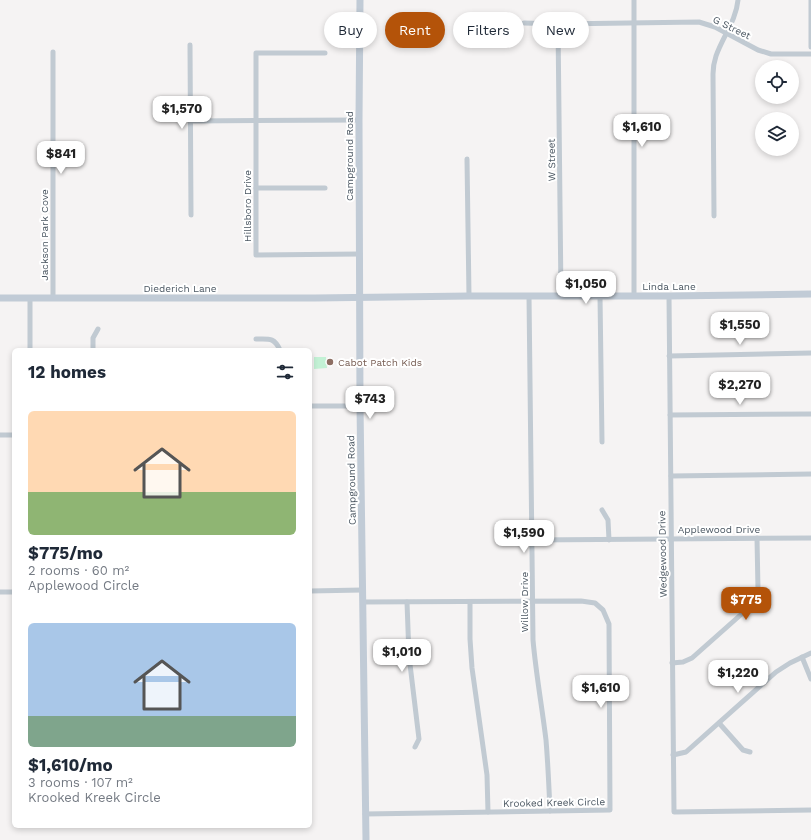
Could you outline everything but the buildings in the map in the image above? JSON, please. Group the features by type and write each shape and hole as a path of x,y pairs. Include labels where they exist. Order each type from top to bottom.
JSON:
{"street":[{"name":"Campground Road","path":"360,0 360,406 366,840"},
{"path":"634,0 634,296"},
{"path":"714,216 713,68 716,54 735,17 738,0"},
{"path":"810,0 811,47"},
{"name":"G Street","path":"589,24 699,22 715,27 758,50 771,54 811,54"},
{"name":"G Street","path":"524,23 532,23"},
{"path":"190,45 191,215"},
{"name":"W Street","path":"558,48 561,296"},
{"name":"Jackson Park Cove","path":"53,52 53,298"},
{"name":"Hillsboro Drive","path":"325,53 256,53 256,255 360,254"},
{"path":"190,121 359,120"},
{"path":"467,159 469,296"},
{"path":"256,188 325,188"},
{"name":"Linda Lane","path":"360,297 811,294"},
{"name":"Willow Drive","path":"529,296 533,640 547,746 550,811"},
{"path":"600,296 602,442"},
{"name":"Wedgewood Drive","path":"669,296 674,812 811,810"},
{"name":"Diederich Lane","path":"0,298 360,297"},
{"path":"30,298 30,348"},
{"path":"93,348 93,338 98,329"},
{"path":"256,339 271,340 277,344 279,348"},
{"path":"669,356 811,354"},
{"path":"312,406 360,406"},
{"path":"670,416 811,414"},
{"path":"0,435 12,435"},
{"path":"670,476 811,474"},
{"path":"602,510 608,520 609,540"},
{"path":"672,663 683,662 692,658 754,603 758,590 757,538"},
{"name":"Applewood Drive","path":"532,540 811,538"},
{"path":"312,591 362,590"},
{"path":"0,592 12,592"},
{"name":"Krooked Kreek Circle","path":"363,602 581,601 595,603 603,610 609,624 610,810 365,814"},
{"path":"407,602 409,656 419,739 415,747"},
{"path":"470,602 472,668 487,775 488,812"},
{"path":"673,755 686,752 776,672 790,663 811,653"},
{"path":"802,657 811,679"},
{"path":"719,723 743,750 750,752"}],"green space":[{"path":"314,357 326,357 327,368 314,369"}],"place":[{"name":"Cabot Patch Kids","path":"330,362"}]}
